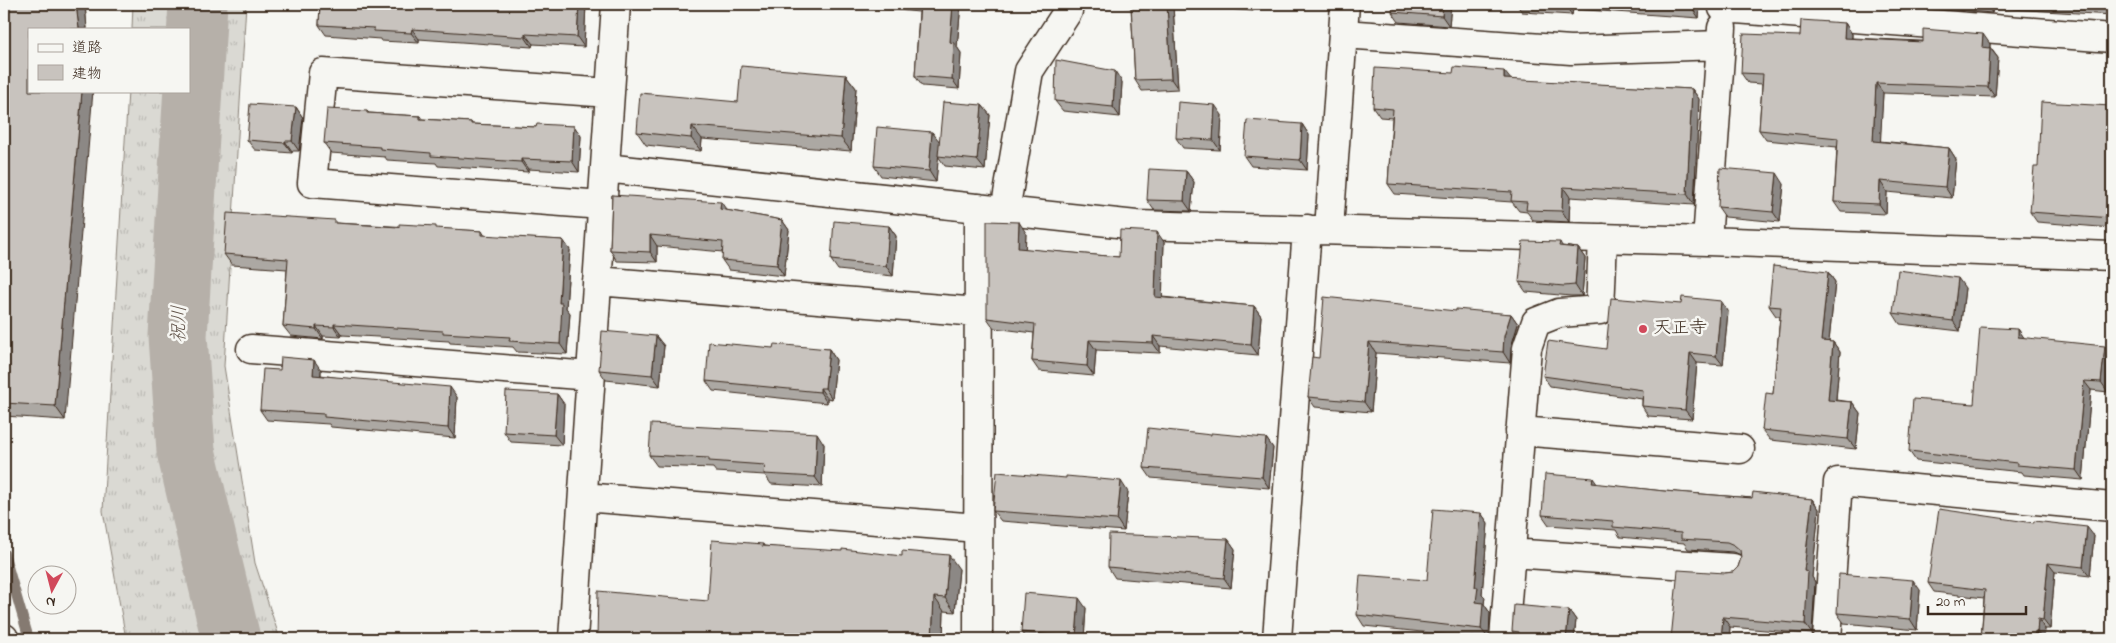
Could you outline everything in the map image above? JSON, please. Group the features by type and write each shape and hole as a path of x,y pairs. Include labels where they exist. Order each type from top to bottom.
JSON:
{"street":[{"path":"573,639 616,4"},
{"path":"978,639 978,312 992,210 1029,71 1068,11 1069,4"},
{"path":"1277,639 1318,229 1343,34 1345,4"},
{"path":"1707,241 1723,6 2112,38"},
{"path":"1343,34 1571,50 1721,44"},
{"path":"602,205 312,183 323,73 610,94"},
{"path":"605,168 1136,225 1707,241 2112,256"},
{"path":"1504,639 1527,348 1536,322 1559,313 1600,310 1602,238"},
{"path":"597,280 978,312"},
{"path":"250,349 591,376"},
{"path":"1520,431 1740,449"},
{"path":"1827,639 1838,482 2112,507"},
{"path":"583,497 978,528"},
{"path":"1510,553 1733,568"}],"green space":[{"path":"133,4 246,4 224,366 255,563 280,639 126,639 103,511 128,92 190,92 190,28 132,28"}],"building":[{"path":"4,4 76,4 79,28 28,28 28,92 82,92 55,406 4,403"},
{"path":"320,4 579,4 577,37 525,34 525,37 412,29 411,33 374,31 374,28 319,25"},
{"path":"920,4 953,4 950,42 954,43 952,79 915,76"},
{"path":"1131,4 1167,4 1171,79 1135,80"},
{"path":"1393,4 1443,4 1442,16 1392,12"},
{"path":"1634,4 1693,4 1692,8"},
{"path":"1801,20 1845,23 1844,38 1923,42 1923,29 1983,34 1982,47 1990,48 1988,87 1876,83 1873,141 1949,148 1945,187 1880,181 1879,204 1834,202 1838,138 1759,130 1763,74 1741,73 1743,34 1800,36"},
{"path":"1056,60 1115,71 1113,107 1055,101"},
{"path":"741,66 846,75 841,138 692,126 691,138 637,132 640,93 738,102"},
{"path":"1454,67 1504,71 1504,79 1692,89 1687,194 1563,187 1562,211 1526,210 1527,202 1511,201 1512,192 1388,184 1393,109 1373,107 1375,68 1453,73"},
{"path":"2112,78 2112,218 2030,212 2034,167 2038,167 2041,102 2111,106"},
{"path":"943,102 982,105 977,160 938,156"},
{"path":"1178,102 1215,105 1213,140 1176,138"},
{"path":"250,104 296,107 292,141 285,141 285,143 247,140"},
{"path":"327,109 420,116 420,119 471,122 471,124 536,127 537,124 574,126 572,161 521,159 521,162 431,156 431,153 324,143"},
{"path":"1247,120 1302,124 1300,160 1244,156"},
{"path":"877,127 932,132 929,171 874,166"},
{"path":"1720,168 1777,173 1773,212 1718,207"},
{"path":"1149,169 1186,171 1184,201 1147,200"},
{"path":"612,195 721,202 720,209 782,220 777,265 722,260 723,242 650,235 650,252 610,250"},
{"path":"227,213 335,220 335,223 399,227 399,224 436,226 436,228 482,231 482,235 563,240 559,303 562,303 560,344 509,341 510,337 443,333 443,331 334,324 334,327 316,326 316,329 283,326 288,259 224,254"},
{"path":"834,221 889,226 886,266 831,260"},
{"path":"987,221 1019,222 1018,248 1119,257 1120,230 1157,232 1155,297 1254,306 1251,345 1153,336 1153,343 1089,340 1087,366 1032,361 1035,324 987,318"},
{"path":"1523,241 1560,242 1559,246 1578,248 1575,285 1564,286 1519,282"},
{"path":"1773,266 1828,272 1821,341 1833,342 1828,400 1852,402 1848,439 1762,430 1766,393 1773,394 1781,307 1769,306"},
{"path":"1898,270 1958,278 1953,321 1893,313"},
{"path":"1324,297 1456,311 1456,309 1511,314 1504,336 1503,352 1369,342 1364,402 1308,397 1312,357 1319,358"},
{"path":"1682,297 1721,301 1716,356 1690,353 1685,410 1642,406 1643,390 1543,376 1548,341 1606,349 1611,298 1681,304"},
{"path":"1980,327 2018,329 2018,337 2105,346 2101,382 2084,381 2076,470 2017,465 2017,463 1909,451 1913,399 1974,404"},
{"path":"602,331 656,336 652,375 599,370"},
{"path":"709,342 773,348 774,344 829,349 825,388 820,388 820,392 706,381"},
{"path":"281,357 314,360 313,375 450,387 448,428 324,417 324,414 260,410 263,369 280,370"},
{"path":"506,391 557,394 554,435 504,432"},
{"path":"651,424 817,433 815,477 764,474 765,465 709,461 709,458 649,455"},
{"path":"1148,428 1211,435 1211,433 1266,438 1262,477 1144,468"},
{"path":"997,472 1121,481 1117,520 993,511"},
{"path":"1545,474 1593,478 1592,483 1664,491 1752,498 1753,492 1812,499 1804,571 1808,572 1805,624 1723,617 1721,639 1671,639 1678,570 1733,572 1738,567 1741,558 1740,550 1727,542 1681,539 1681,533 1613,527 1613,521 1542,515"},
{"path":"1433,509 1481,513 1475,587 1478,587 1476,602 1483,603 1481,629 1357,615 1360,575 1427,580"},
{"path":"1939,509 2034,523 2034,521 2087,527 2083,567 2048,563 2043,620 2038,619 2037,632 2035,631 2034,639 1981,639 1985,590 1928,583"},
{"path":"1109,534 1228,539 1224,578 1108,567"},
{"path":"712,540 763,544 762,546 842,551 842,549 902,556 902,551 949,555 945,598 934,597 932,639 597,639 598,591 708,601"},
{"path":"1839,574 1913,580 1910,619 1837,613"},
{"path":"1024,593 1079,598 1076,637 1021,632"},
{"path":"1514,605 1569,610 1566,639 1518,639 1519,632 1512,631"}],"waterway":[{"name":"祝川","path":"198,4 178,336 186,451 231,639"},
{"path":"4,553 29,639"}],"place":[{"name":"天正寺","path":"1643,329"}]}
